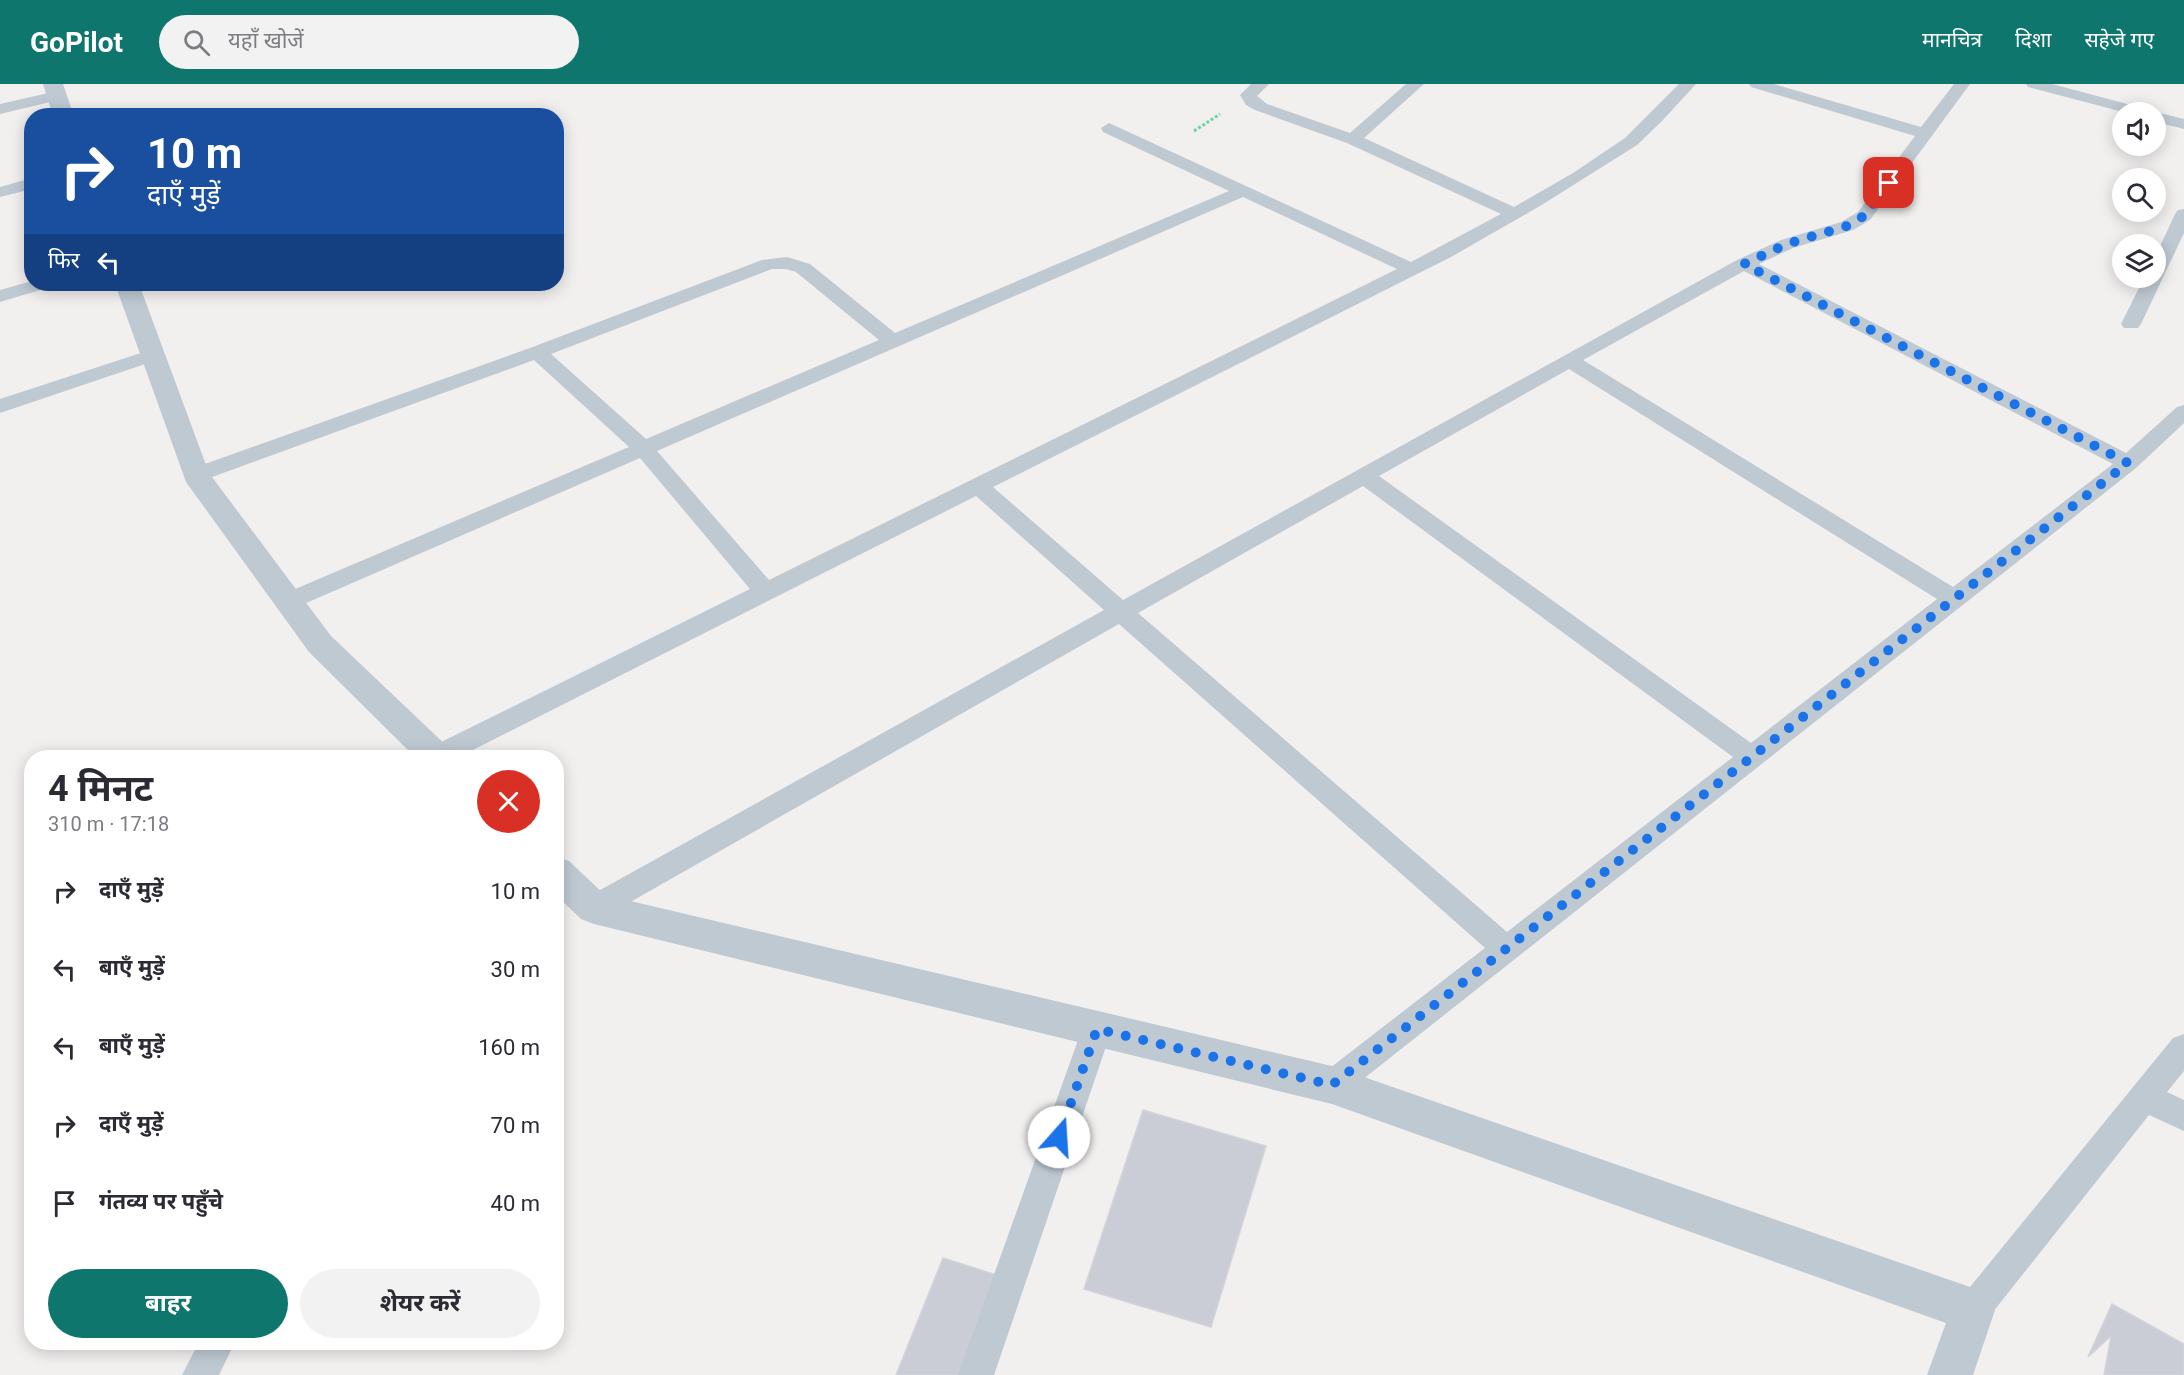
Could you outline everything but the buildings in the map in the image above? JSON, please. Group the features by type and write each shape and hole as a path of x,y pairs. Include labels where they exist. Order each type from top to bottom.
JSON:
{"street":[{"path":"130,291 196,475 320,644 430,750"},
{"path":"564,880 594,908 1332,1085 1973,1310 1950,1375"}],"lane":[{"path":"1353,139 1416,84"},
{"path":"451,750 1412,269 1582,175 1624,147 1650,125 1688,84"},
{"path":"1757,84 1926,134"},
{"path":"594,908 1120,611 1744,264 1787,244 1847,226 1864,216 1962,84"},
{"path":"2034,84 2112,105"},
{"path":"1254,90 1251,102 1353,139 1513,213"},
{"path":"0,109 58,98"},
{"path":"2166,120 2184,124"},
{"path":"1109,128 1412,269"},
{"path":"0,192 24,185"},
{"path":"290,601 1243,191"},
{"path":"2166,251 2184,214"},
{"path":"196,475 537,352 769,264 787,263 803,268 892,341"},
{"path":"1744,264 2128,463"},
{"path":"2166,269 2184,268"},
{"path":"2131,324 2148,288"},
{"path":"0,296 24,289"},
{"path":"537,352 644,449 765,591"},
{"path":"0,406 153,355"},
{"path":"1569,360 1955,599"},
{"path":"1332,1085 2128,463 2184,412"},
{"path":"1363,475 1752,757"},
{"path":"978,486 1506,949"},
{"path":"976,1375 1097,1029"},
{"path":"1973,1310 2184,1048"},
{"path":"2145,1097 2184,1116"},
{"path":"200,1375 214,1350"}],"path":[{"path":"1161,153 1254,90"}],"route":[{"path":"1059,1137 1097,1029 1332,1085 2128,463 1744,264 1787,244 1847,226 1864,216 1889,183"}]}
